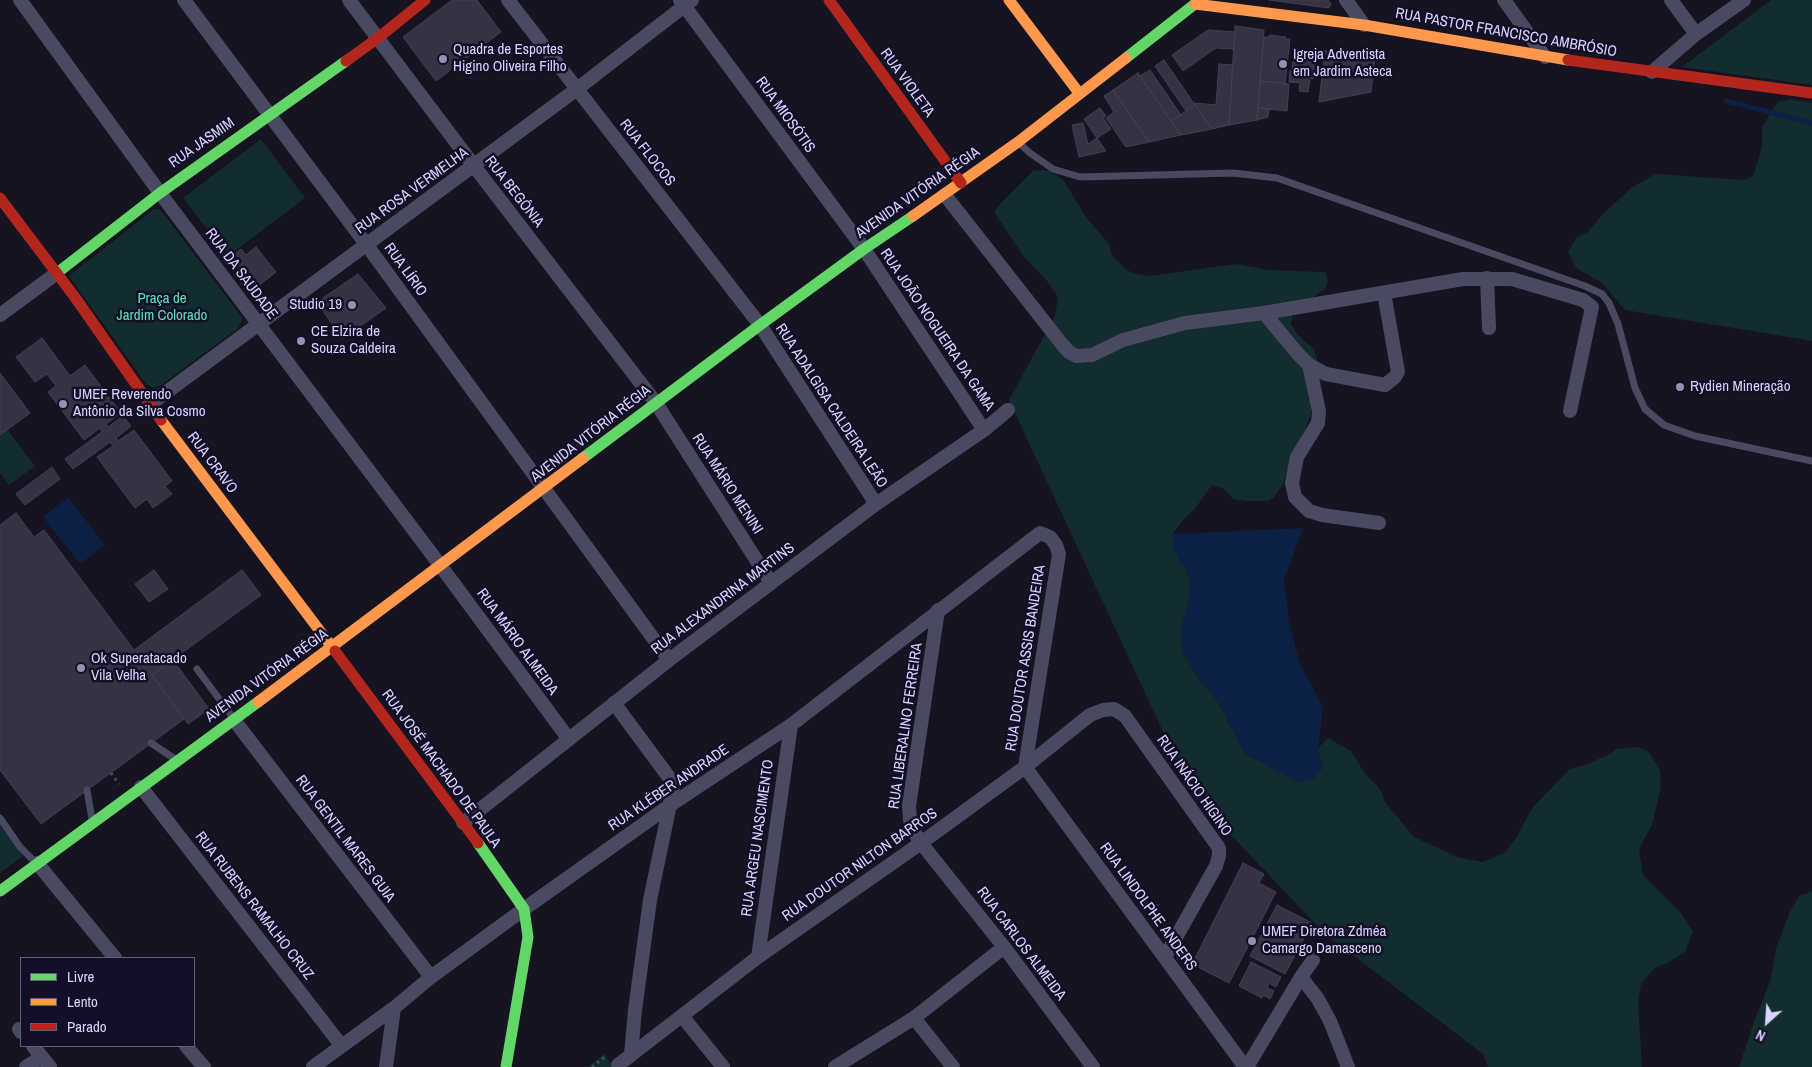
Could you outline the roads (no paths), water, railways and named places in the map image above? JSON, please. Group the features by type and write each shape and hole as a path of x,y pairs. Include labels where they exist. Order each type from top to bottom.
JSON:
{"street":[{"name":"RUA DA SAUDADE","path":"20,0 160,193 440,565"},
{"name":"RUA LÍRIO","path":"184,0 366,244 669,660"},
{"name":"RUA BEGÔNIA","path":"349,0 656,403"},
{"name":"RUA JASMIM","path":"0,315 160,193 378,38 425,0"},
{"name":"RUA FLOCOS","path":"508,0 760,325"},
{"name":"RUA VIOLETA","path":"829,0 961,183"},
{"path":"1010,0 1079,93"},
{"path":"1346,0 1364,25"},
{"path":"1504,0 1545,58"},
{"path":"1671,0 1696,34"},
{"path":"1652,72 1696,34 1744,0"},
{"name":"AVENIDA VITÓRIA RÉGIA","path":"0,891 234,720 760,325 864,249 945,195 1018,142 1196,1"},
{"name":"RUA PASTOR FRANCISCO AMBRÓSIO","path":"1196,1 1364,25 1545,58 1812,93"},
{"name":"RUA ROSA VERMELHA","path":"149,405 577,89 685,2"},
{"name":"RUA MIOSÓTIS","path":"685,2 864,249"},
{"path":"945,195 1061,343 1069,352 1076,356 1092,355 1123,340 1185,323 1264,313 1463,279 1512,279 1584,300 1592,307 1570,411"},
{"name":"RUA CRAVO","path":"0,198 74,296 149,405 332,647"},
{"name":"RUA JOÃO NOGUEIRA DA GAMA","path":"864,249 984,430"},
{"path":"1488,278 1489,328"},
{"path":"1264,313 1309,365 1326,374 1385,385 1398,372 1398,365 1391,339 1384,293"},
{"name":"RUA ADALGISA CALDEIRA LEÃO","path":"760,325 876,504"},
{"path":"1309,365 1320,411 1318,422 1297,457 1292,484 1295,497 1309,511 1315,513 1379,523"},
{"name":"RUA MÁRIO MENINI","path":"656,403 771,583"},
{"name":"RUA ALEXANDRINA MARTINS","path":"463,823 568,738 669,660 876,504 984,430 1008,410"},
{"name":"RUA KLÉBER ANDRADE","path":"313,1067 394,1008 431,978 669,806 791,725 1040,533"},
{"name":"RUA DOUTOR ASSIS BANDEIRA","path":"1025,767 1059,554 1056,545 1050,537 1040,533"},
{"name":"RUA MÁRIO ALMEIDA","path":"440,565 568,738"},
{"name":"RUA LIBERALINO FERREIRA","path":"921,843 913,830 909,806 938,610"},
{"name":"RUA JOSÉ MACHADO DE PAULA","path":"332,647 463,823 524,910"},
{"path":"614,703 673,785 650,900 635,1010 631,1055"},
{"name":"RUA DOUTOR NILTON BARROS","path":"618,1065 758,957 921,843 1025,767 1090,715 1103,710 1114,709 1124,716"},
{"name":"RUA INÁCIO HIGINO","path":"1124,716 1219,848 1216,866 1164,957"},
{"name":"RUA GENTIL MARES GUIA","path":"234,720 431,978"},
{"name":"RUA ARGEU NASCIMENTO","path":"758,957 791,725"},
{"name":"RUA LINDOLPHE ANDERS","path":"1025,767 1246,1067"},
{"name":"RUA RUBENS RAMALHO CRUZ","path":"141,787 342,1045"},
{"name":"RUA CARLOS ALMEIDA","path":"921,843 1004,947 1092,1067"},
{"path":"37,863 114,957"},
{"path":"506,1067 528,937 524,910"},
{"path":"835,1067 914,1018 1004,947"},
{"path":"1246,1067 1301,977 1314,960"},
{"path":"1301,977 1318,999 1330,1021 1348,1067"},
{"path":"386,1067 394,1008"},
{"path":"682,1016 723,1067"},
{"path":"914,1018 953,1067"},
{"path":"187,1047 204,1067"},
{"path":"26,1067 42,1056"}],"lane":[{"path":"1018,142 1053,169 1080,177 1232,173 1277,178 1585,286 1602,294 1609,302 1618,324 1635,388 1645,409 1664,425 1695,436 1812,462"},
{"path":"197,669 234,720"},
{"path":"151,743 177,761"},
{"path":"87,790 93,822"},
{"path":"0,818 20,846 37,863"}],"water":[{"path":"68,497 105,545 80,564 43,517"},
{"path":"1303,528 1284,580 1289,622 1299,661 1323,707 1318,748 1323,768 1314,778 1300,783 1245,754 1217,700 1202,683 1183,653 1181,628 1189,600 1190,581 1184,566 1181,564 1173,548 1173,534"}],"waterway":[{"path":"1726,101 1812,123"}],"place":[{"name":"Quadra de Esportes Higino Oliveira Filho","path":"443,59"},
{"name":"Igreja Adventista em Jardim Asteca","path":"1283,64"},
{"name":"Studio 19","path":"352,305"},
{"name":"CE Elzira de Souza Caldeira","path":"301,341"},
{"name":"Rydien Mineração","path":"1680,387"},
{"name":"UMEF Reverendo Antônio da Silva Cosmo","path":"63,404"},
{"name":"Ok Superatacado Vila Velha","path":"81,668"},
{"name":"UMEF Diretora Zdméa Camargo Damasceno","path":"1252,941"}],"park label":[{"name":"Praça de Jardim Colorado","path":"162,308"}]}
